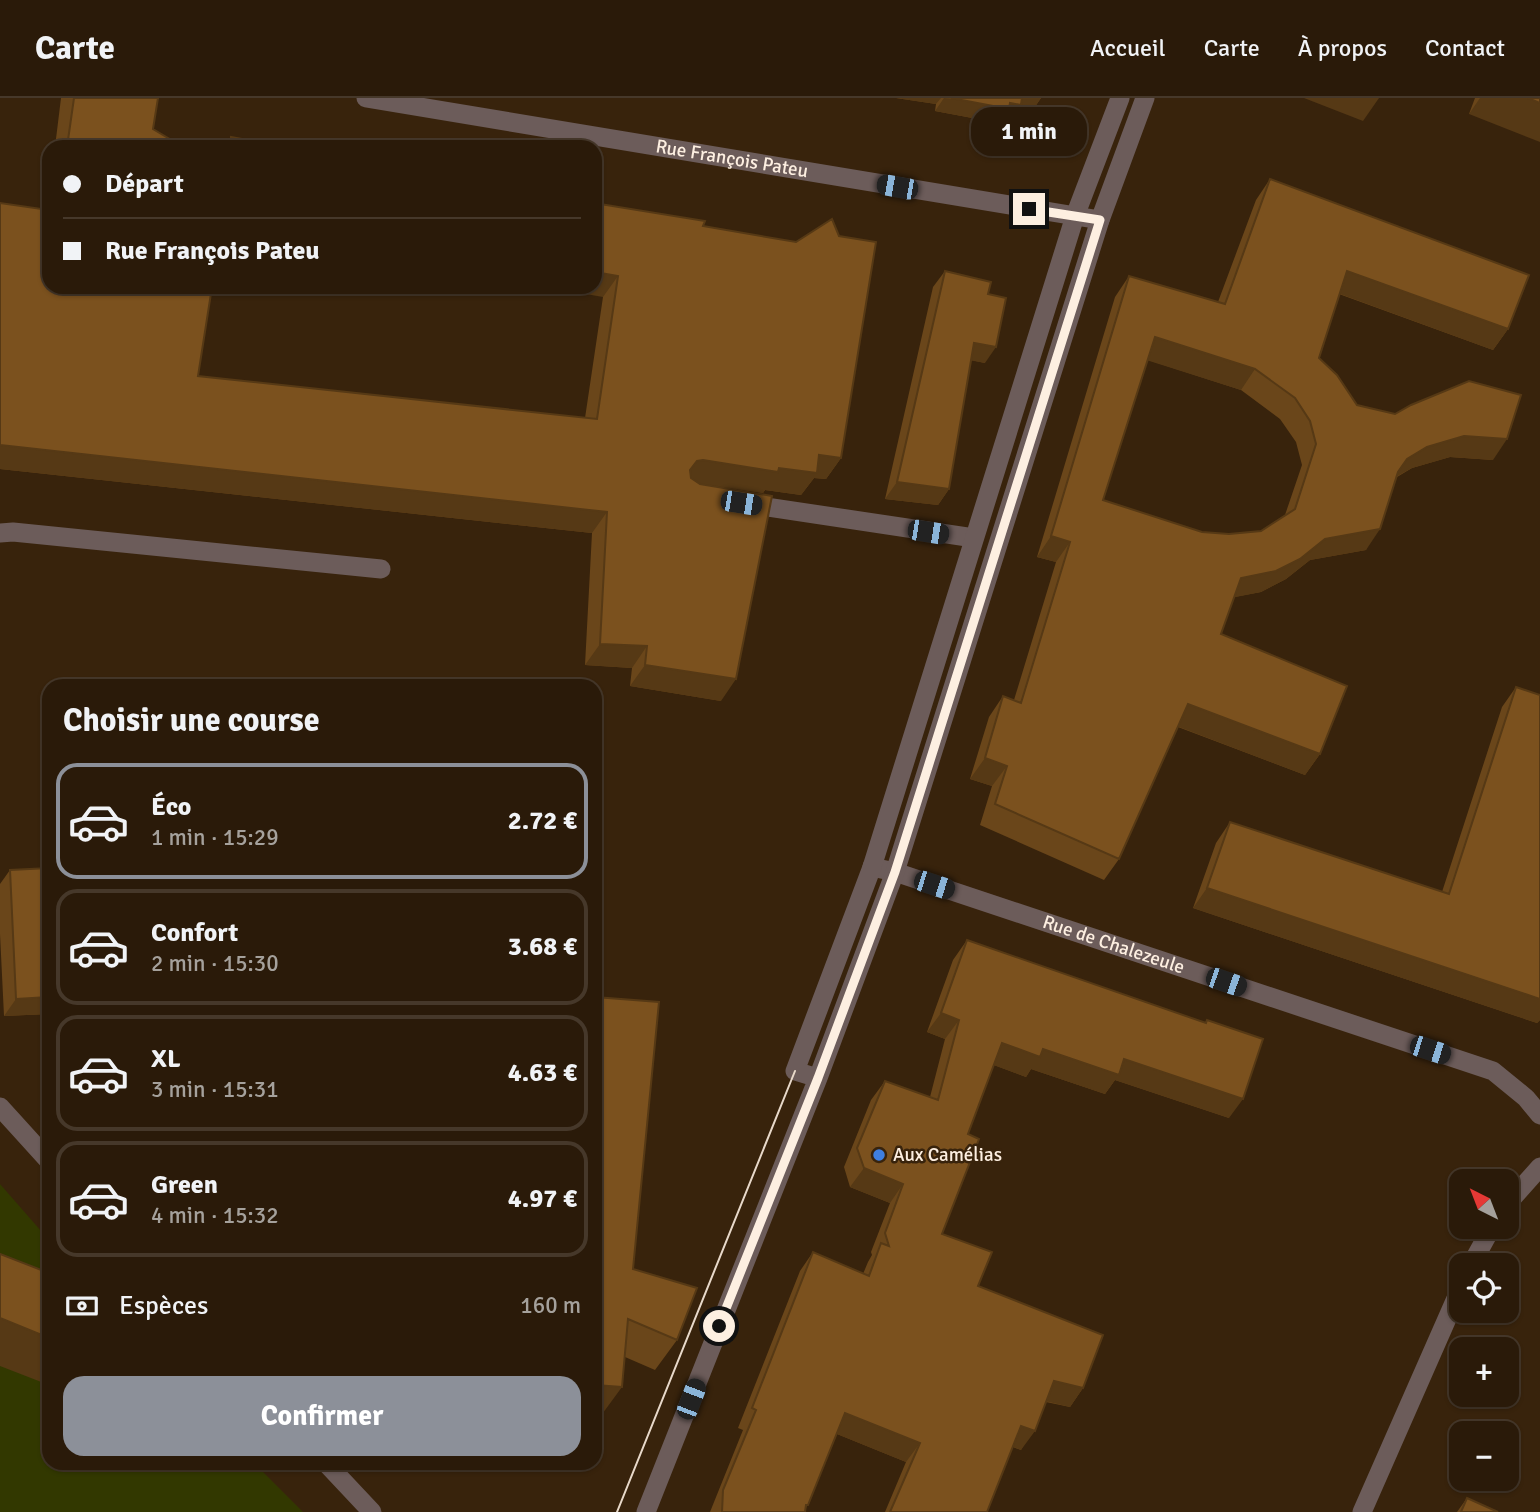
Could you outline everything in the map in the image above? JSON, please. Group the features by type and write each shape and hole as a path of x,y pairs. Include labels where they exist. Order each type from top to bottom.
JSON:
{"street":[{"name":"Rue François Pateu","path":"366,98 1100,220"},
{"path":"818,1078 795,1070 872,867 1075,216 1120,98"},
{"path":"646,1512 818,1078 895,872 1100,220 1145,98"},
{"path":"727,500 974,538"},
{"path":"0,533 13,532 381,569"},
{"name":"Rue de Chalezeule","path":"872,867 895,872 1493,1071 1526,1098 1540,1115"},
{"path":"0,1107 42,1153"},
{"path":"1519,1190 1540,1167"},
{"path":"1362,1512 1449,1314"},
{"path":"333,1470 372,1512"}],"green space":[{"path":"0,1184 42,1232 42,1470 261,1470 303,1512 0,1512"}],"building":[{"path":"74,98 158,98 153,129 171,140 68,140"},
{"path":"951,98 1022,98 1021,105 1010,103 1009,109"},
{"path":"1270,179 1529,275 1508,329 1347,271 1319,358 1337,375 1357,405 1395,414 1469,381 1521,395 1507,439 1464,436 1427,447 1407,459 1398,472 1380,529 1325,539 1300,559 1276,571 1241,578 1221,634 1347,686 1320,754 1188,704 1119,859 995,804 1007,766 985,758 1003,696 1021,703 1070,542 1051,536 1129,276 1225,304","holes":["1155,337 1255,369 1295,398 1310,421 1316,444 1295,509 1261,531 1229,534 1202,532 1103,500"]},
{"path":"0,203 42,209 42,294 211,294 198,376 597,419 618,276 602,273 602,204 705,221 703,226 796,242 832,219 839,236 876,242 841,458 819,455 817,473 779,468 778,472 703,460 697,461 690,470 691,478 700,484 772,496 736,679 645,665 647,646 600,644 607,512 0,445"},
{"path":"945,271 991,282 988,294 1006,298 996,347 974,343 949,489 897,482"},
{"path":"1516,687 1540,695 1540,999 1207,888 1230,822 1449,894"},
{"path":"42,868 42,997 16,999 10,870"},
{"path":"967,940 1206,1023 1207,1020 1263,1039 1243,1099 1124,1059 1119,1075 1043,1049 1040,1057 1002,1043 968,1134 979,1139 942,1234 992,1252 978,1286 1103,1335 1083,1388 1054,1381 1035,1431 1021,1426 987,1512 890,1512 920,1443 845,1413 805,1512 722,1512 723,1490 756,1410 752,1408 813,1252 869,1276 881,1243 889,1246 885,1233 903,1184 864,1168 857,1148 885,1081 938,1100 959,1020 941,1013"},
{"path":"602,998 659,1002 633,1269 697,1288 677,1340 628,1319 622,1387 602,1386"},
{"path":"0,1254 42,1270 42,1335 0,1318"},
{"path":"1467,1498 1498,1512 1461,1512"}],"tram line":[{"path":"617,1512 795,1071"}],"place":[{"name":"Aux Camélias","path":"879,1155"}],"route":[{"path":"719,1326 818,1078 895,872 1100,220 1029,209"}]}
